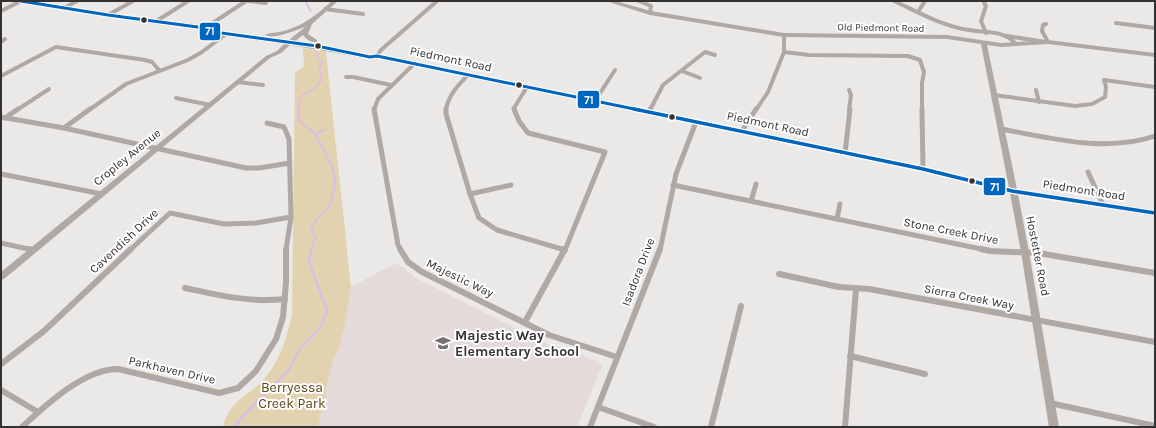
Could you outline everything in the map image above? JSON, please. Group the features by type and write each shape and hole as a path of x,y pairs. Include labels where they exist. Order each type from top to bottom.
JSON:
{"main road":[{"name":"Piedmont Road","path":"21,1 155,22 205,28 212,27 289,40 315,41 372,52 377,56"},
{"name":"Cropley Avenue","path":"1,277 335,1"},
{"name":"Old Piedmont Road","path":"609,1 650,13 784,35 947,37 1001,45 1048,42 1155,55"},
{"path":"307,25 284,33 266,37 272,44 275,51 309,45"},
{"path":"307,25 305,34 315,41"},
{"name":"Piedmont Road","path":"205,28 207,31 226,34 266,37"},
{"name":"Piedmont Road","path":"289,40 370,57 377,56 845,152 924,169 1012,191 1155,213"},
{"name":"Hostetter Road","path":"984,43 1025,252 1054,427"}],"street":[{"path":"1,11 21,1"},
{"path":"64,8 77,1"},
{"path":"108,15 133,1"},
{"path":"155,22 188,1"},
{"path":"205,28 246,1"},
{"path":"249,1 266,3"},
{"path":"377,56 381,50 436,1"},
{"path":"639,1 651,6 650,13"},
{"path":"894,1 958,28 1048,42"},
{"path":"918,12 925,1"},
{"path":"985,1 984,4 986,6 981,21 986,33"},
{"path":"325,10 362,14"},
{"path":"1116,23 1155,28"},
{"path":"1046,24 1043,25 1042,31 1048,42"},
{"path":"64,128 126,84 188,60 202,52 226,34"},
{"path":"742,131 768,92 784,52 784,35"},
{"path":"1002,35 1011,38 1015,44"},
{"path":"1,76 56,47 145,60 152,62 159,70"},
{"path":"649,112 663,85 705,52 715,55"},
{"path":"784,52 809,55 908,56 920,60 924,72 922,82 924,169"},
{"name":"Majestic Way","path":"414,64 378,99 374,110 398,245 408,262 422,272 548,334 617,357"},
{"path":"595,101 615,70"},
{"path":"682,71 700,78"},
{"path":"468,75 450,95 446,104 446,114 470,194 479,218 497,230 565,250"},
{"path":"346,77 353,77 391,85"},
{"path":"994,95 1075,106 1092,104 1105,97 1106,87 1104,80 1155,87"},
{"path":"238,82 263,85"},
{"path":"525,322 565,250 605,152 528,133 519,121 514,108 527,87"},
{"path":"3,117 49,88"},
{"path":"845,152 851,95 849,90"},
{"path":"1036,90 1039,102"},
{"path":"176,98 210,105"},
{"path":"3,117 64,128 246,168 259,168 290,163"},
{"name":"Isadora Drive","path":"590,427 662,245 676,174 696,122"},
{"name":"Parkhaven Drive","path":"22,427 38,412 75,386 94,374 107,369 118,369 219,393 231,391 243,384 256,370 267,355 278,332 282,317 286,282 285,255 291,217 289,139 287,131 284,127 266,123"},
{"path":"1001,129 1081,142 1121,144 1148,140 1155,136"},
{"path":"1148,140 1155,143"},
{"path":"1088,172 1103,205"},
{"path":"1,174 102,194"},
{"path":"751,201 756,184"},
{"path":"470,194 511,185"},
{"name":"Stone Creek Drive","path":"673,185 990,251 1038,253 1155,273"},
{"path":"837,219 840,204"},
{"name":"Cavendish Drive","path":"1,364 44,332 170,213 224,224 256,223 291,217"},
{"path":"1,243 33,250"},
{"name":"Sierra Creek Way","path":"779,274 839,287 869,289 1155,342"},
{"path":"185,288 239,300 268,302 285,299"},
{"path":"845,427 856,289"},
{"path":"711,427 741,306"},
{"path":"850,356 925,374"},
{"path":"1,390 38,412"},
{"path":"1050,403 1155,426"},
{"path":"598,407 654,427"}],"shaded area":[{"name":"Majestic Way Elementary School","path":"396,263 418,279 538,340 598,361 602,366 577,427 318,427 332,361 339,349 344,329 351,287"}],"green space":[{"name":"Berryessa Creek Park","path":"303,48 326,52 351,287 344,329 339,349 332,362 318,427 223,427 226,418 234,405 258,385 270,372 279,357 292,314 295,73 304,66"}],"waterway":[{"path":"305,1 311,11"},
{"path":"298,110 300,97 315,88 322,80 319,67 322,62 319,60 316,51"},
{"path":"299,109 299,120 316,136 328,159 335,178 335,186 330,203 315,222 311,230 316,237 311,250"},
{"path":"315,134 324,130"},
{"path":"235,427 242,417 288,371 299,350 321,327 327,310 309,262 311,249"}],"transit line":[{"name":"71","path":"21,1 108,15 205,28 207,31 317,46 370,57 377,56 923,169 1012,191 1155,213"}],"place":[{"name":"Majestic Way Elementary School","path":"443,343"}]}
